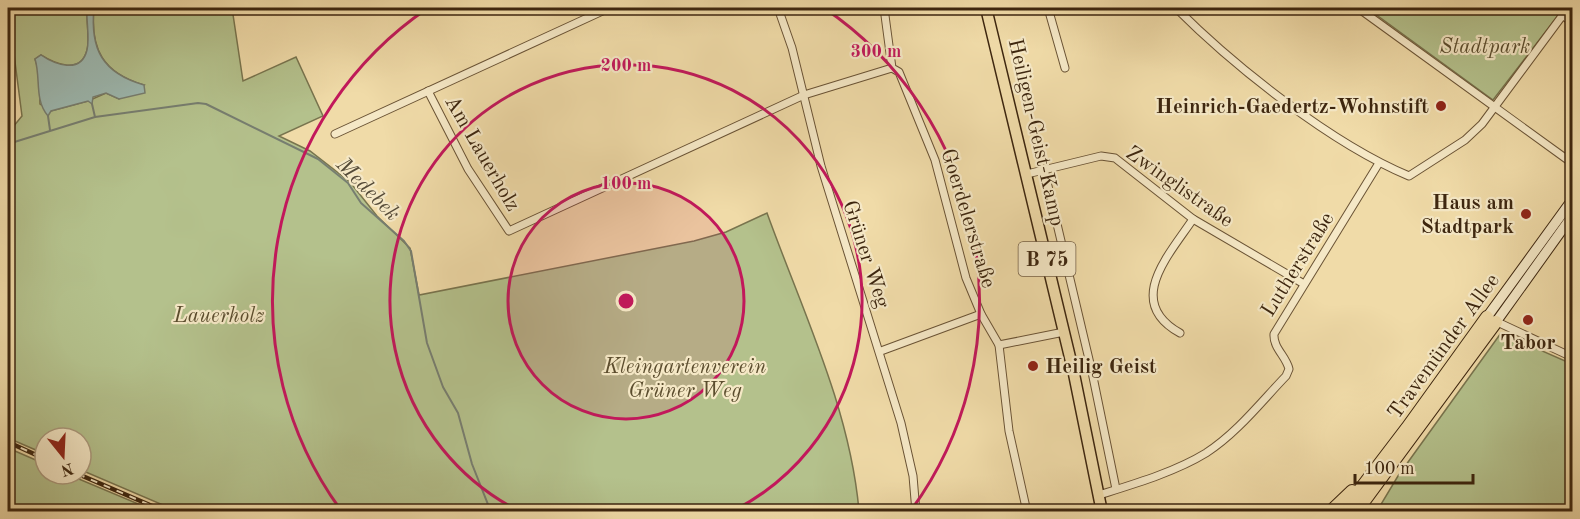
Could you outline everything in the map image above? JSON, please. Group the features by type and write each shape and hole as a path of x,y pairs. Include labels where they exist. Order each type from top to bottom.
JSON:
{"highway":[{"name":"Travemünder Allee","path":"1343,512 1373,480 1492,320"},
{"name":"Travemünder Allee","path":"1356,512 1373,480"},
{"path":"1330,512 1373,480"},
{"path":"1366,512 1373,480"}],"main road":[{"name":"Heiligen-Geist-Kamp","path":"986,8 1064,332 1102,512"},
{"name":"Travemünder Allee","path":"1492,320 1572,201"},
{"name":"Travemünder Allee","path":"1492,320 1572,216"}],"street":[{"path":"335,134 609,8"},
{"name":"Grüner Weg","path":"778,8 792,48 821,166 881,351 908,451 916,512"},
{"name":"Goerdelerstraße","path":"884,8 892,68 899,72 935,160 966,278 981,314 999,345 1009,431 1027,512"},
{"path":"1048,8 1065,68"},
{"path":"1176,8 1290,104 1379,163 1409,176 1465,140 1482,124 1568,8"},
{"path":"1358,8 1572,163"},
{"path":"1562,15 1572,22"},
{"path":"804,95 892,68"},
{"name":"Am Lauerholz","path":"428,91 468,170 509,231 804,95"},
{"name":"Zwinglistraße","path":"1027,174 1101,156 1115,158 1193,219 1304,284"},
{"name":"Lutherstraße","path":"1099,495 1206,453 1241,423 1286,376 1289,369 1274,343 1274,334 1379,163"},
{"name":"Heiligen-Geist-Kamp","path":"1044,169 1092,372 1116,489"},
{"path":"1180,333 1167,326 1155,307 1153,295 1156,275 1193,219"},
{"path":"881,351 981,314"},
{"path":"1492,320 1572,357"},
{"path":"999,345 1064,332"}],"green space":[{"path":"8,8 87,8 88,45 84,58 79,63 60,64 41,55 35,59 39,72 40,104 51,111 88,101 106,93 119,99 144,85 118,74 102,57 94,36 94,8 232,8 243,81 296,57 323,116 279,136 310,151 350,182 377,216 410,248 419,295 694,241 726,232 767,213 835,397 854,473 859,511 177,511 93,475 93,426 33,426 33,449 8,438 8,133 22,116"},
{"name":"Stadtpark","path":"1367,8 1564,8 1493,100"},
{"path":"1501,333 1572,364 1572,511 1377,511 1398,476"},
{"path":"8,448 33,459 33,486 93,485 155,511 8,511"}],"water":[{"path":"87,8 94,8 94,36 102,57 118,74 144,85 145,93 119,99 106,93 93,97 92,104 88,101 51,111 48,116 39,96 35,59 41,55 60,64 79,63 84,58 88,45"}],"waterway":[{"name":"Medebek","path":"8,144 95,117 198,103 206,104 318,159 348,183 361,203 404,241 411,251 427,343 443,387 458,413 472,464 491,512"},
{"path":"92,104 95,117"},
{"path":"48,116 50,130"}],"railway":[{"path":"8,442 33,453"},
{"path":"93,480 166,512"}],"place":[{"name":"Heinrich-Gaedertz-Wohnstift","path":"1441,106"},
{"name":"Haus am Stadtpark","path":"1526,214"},
{"name":"Tabor","path":"1528,320"},
{"name":"Heilig Geist","path":"1033,366"}],"park label":[{"name":"Lauerholz","path":"219,315"},
{"name":"Kleingartenverein Grüner Weg","path":"685,378"}]}
